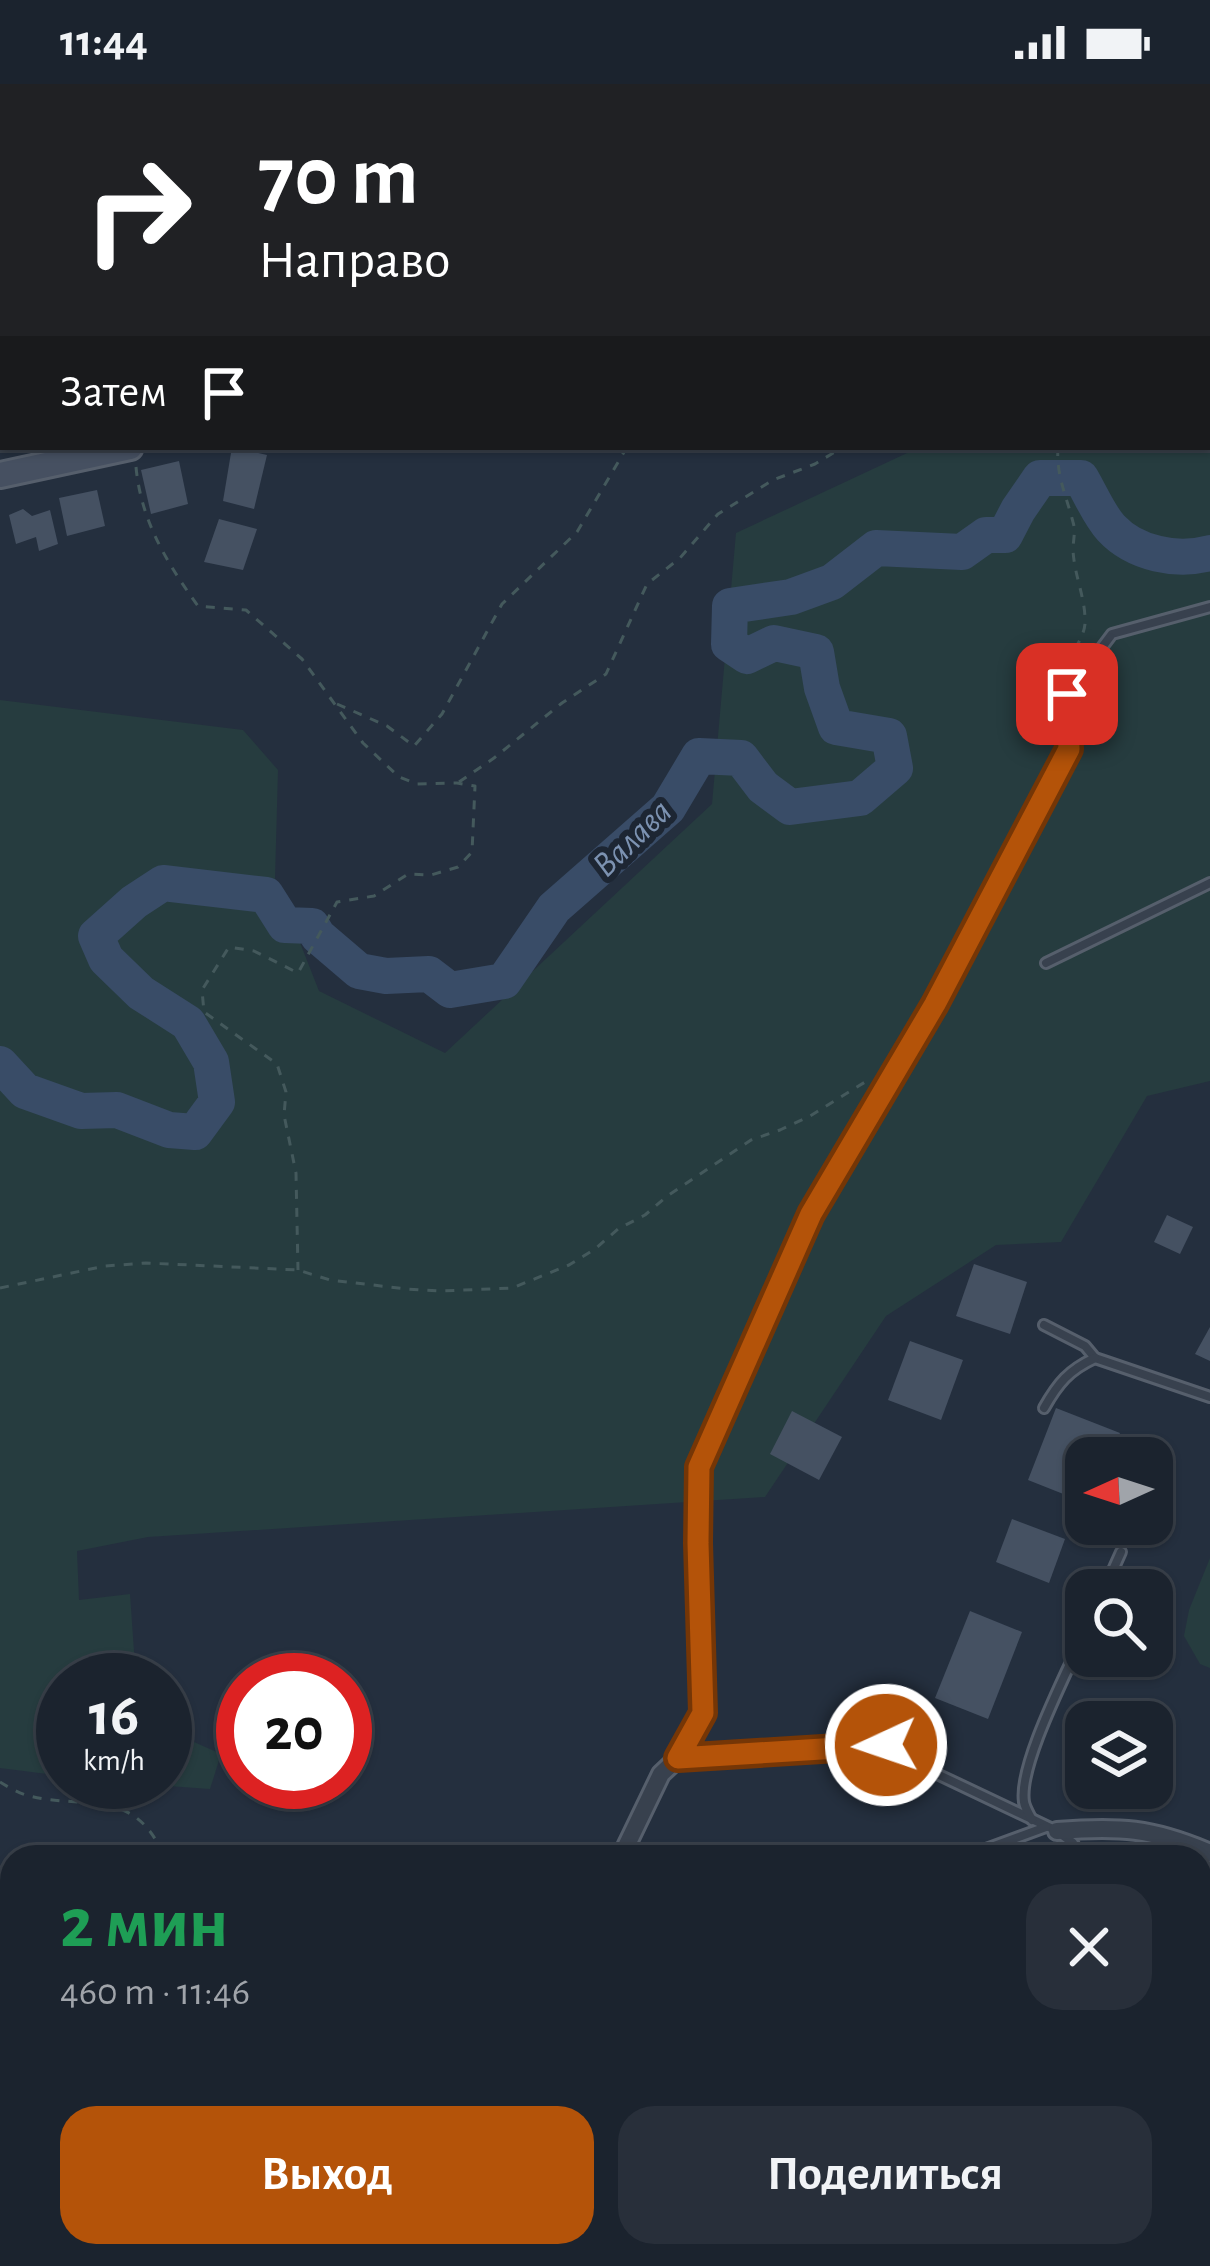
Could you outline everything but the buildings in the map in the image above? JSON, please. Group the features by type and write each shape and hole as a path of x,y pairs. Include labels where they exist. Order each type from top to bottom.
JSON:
{"main road":[{"path":"0,475 132,451"}],"street":[{"path":"626,1845 661,1774 678,1758 703,1713 699,1467 811,1214 935,1004 1069,749 1067,694"},
{"path":"1051,1829 1115,1827 1191,1845"}],"lane":[{"path":"1067,694 1112,634 1210,607"},
{"path":"1046,964 1210,884"},
{"path":"1044,1325 1085,1346 1095,1358 1210,1397"},
{"path":"1044,1408 1074,1368 1095,1358"},
{"path":"1113,1569 1121,1552"},
{"path":"1032,1821 1024,1802 1025,1778 1065,1677"},
{"path":"678,1758 886,1745 902,1748 940,1775 1074,1845"},
{"path":"1001,1845 1051,1829"}],"path":[{"path":"333,702 387,725 415,746 442,714 502,604 577,532 626,450"},
{"path":"458,783 605,674 647,584 680,558 718,514 773,480 837,450"},
{"path":"1058,450 1060,489 1075,529 1073,548 1085,616 1084,635 1069,659 1067,694"},
{"path":"132,451 144,513 171,568 198,606 246,610 302,659 363,743 398,777 417,784 475,786 472,851 458,867 431,875 408,874 374,896 337,902 298,973 254,951 229,947 202,990 204,1012 277,1064 286,1092 284,1114 296,1172 298,1270"},
{"path":"0,1288 105,1265 146,1263 298,1270 330,1280 406,1289 512,1288 595,1249 751,1140 810,1115 873,1077"},
{"path":"0,1782 23,1794 110,1806 135,1816 159,1845"}],"green space":[{"path":"914,450 1210,450 1210,1081 1147,1096 1061,1242 996,1245 886,1316 765,1497 148,1537 77,1551 79,1600 130,1594 134,1653 36,1653 36,1773 0,1768 0,700 243,730 278,770 275,879 319,991 445,1053 712,804 736,533"},
{"path":"1210,1558 1210,1668 1200,1664 1184,1636"},
{"path":"192,1741 216,1752 210,1789 192,1788"}],"waterway":[{"name":"Валава","path":"0,1064 25,1091 81,1111 117,1110 169,1130 195,1132 217,1102 211,1062 188,1023 141,993 106,959 96,936 163,883 266,895 285,925 312,926 359,971 386,976 429,974 450,990 504,981 554,908 668,808 699,756 741,758 763,787 790,807 860,798 895,768 889,736 836,727 816,652 774,643 747,656 729,644 730,606 791,597 832,582 876,548 962,552 986,535 1005,535 1040,478 1081,478 1111,528 1144,550 1171,556 1210,553"}],"route":[{"path":"886,1745 678,1758 703,1713 699,1467 811,1214 935,1004 1069,749 1067,694"}]}
